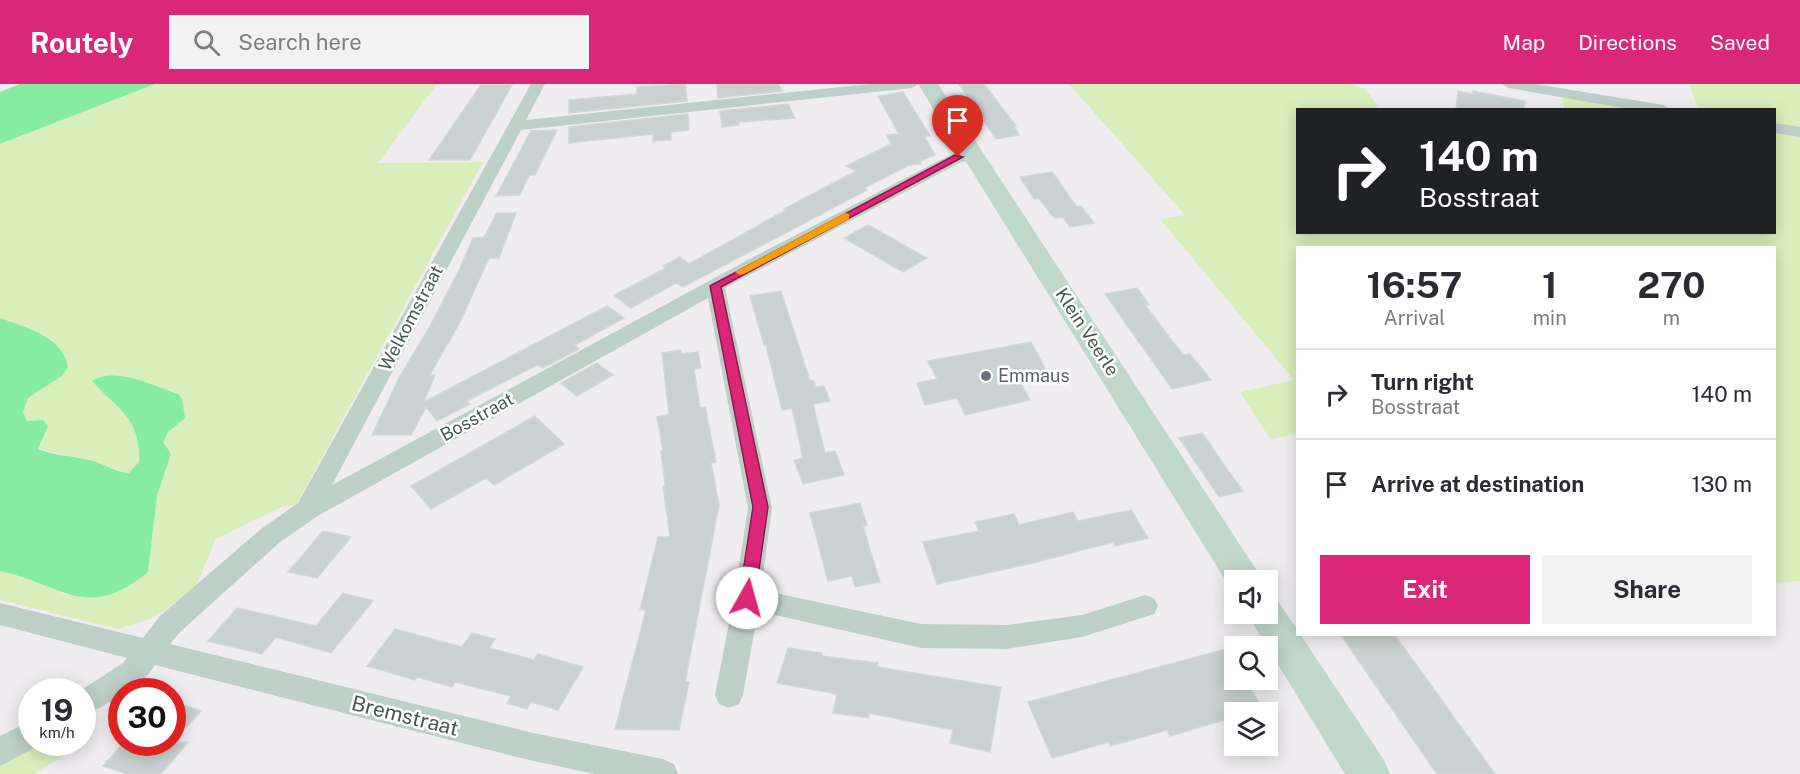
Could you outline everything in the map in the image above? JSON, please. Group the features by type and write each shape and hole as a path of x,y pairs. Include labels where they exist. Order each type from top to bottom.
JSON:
{"main road":[{"name":"Klein Veerle","path":"928,84 1239,570"},
{"path":"1272,624 1369,774"}],"street":[{"name":"Welkomstraat","path":"307,510 538,84"},
{"path":"514,126 912,84"},
{"path":"1509,84 1652,108"},
{"path":"1776,128 1800,132"},
{"name":"Bosstraat","path":"96,696 133,672 170,624 270,536 307,510 715,286 958,157 973,156"},
{"path":"715,286 760,507 747,598 729,695"},
{"path":"747,598 921,636 1006,637 1082,626 1145,606"},
{"path":"0,614 149,652"},
{"name":"Bremstraat","path":"149,652 529,746 663,774"},
{"path":"0,752 18,742"}],"shaded area":[{"path":"20,84 155,84 0,144 0,92"},
{"path":"155,84 437,84 378,163 483,162 296,505 284,506 216,539 195,589 153,618 118,629 0,600 0,571 24,576 66,595 148,572 157,496 167,468 167,447 163,442 182,399 178,394 127,378 112,399 130,420 138,443 139,462 129,473 38,448 48,426 43,420 27,421 22,412 28,398 44,386 53,340 0,318 0,144"},
{"path":"1069,84 1351,84 1365,89 1377,105 1376,108 1296,108 1296,234 1776,234 1776,133 1800,137 1800,581 1776,583 1776,246 1296,246 1296,434 1270,439 1240,392 1294,380 1160,219 1185,215"},
{"path":"1689,84 1800,84 1800,131 1776,126 1776,108 1698,108"},
{"path":"1563,97 1627,108 1564,108"},
{"path":"0,318 42,335 59,348 65,356 68,367 62,376 28,398 23,412 27,421 43,420 48,426 38,449 93,461 129,473 139,462 136,434 132,424 92,381 101,377 123,376 178,394 182,399 185,418 168,432 163,442 171,454 157,496 148,572 126,587 107,595 90,598 0,571"},
{"path":"18,752 18,756 64,756 34,774 0,774 0,762"}],"building":[{"path":"685,84 687,101 569,113 569,100 637,94 637,87"},
{"path":"717,84 778,84 782,91 718,98"},
{"path":"959,84 984,84 1016,126 1014,126 1019,135 996,139"},
{"path":"481,85 512,85 470,160 429,160"},
{"path":"1458,91 1473,94 1473,91 1525,101 1524,108 1456,108"},
{"path":"903,92 930,136 924,136 935,155 920,161 921,164 909,165 864,188 867,190 683,287 676,283 631,308 614,295 666,268 663,266 680,257 689,264 786,210 784,209 856,171 846,166 891,144 887,135 899,134 878,96"},
{"path":"788,104 795,118 739,122 739,125 722,127 720,111"},
{"path":"688,114 689,130 671,132 671,140 653,141 653,134 569,143 569,127"},
{"path":"557,130 535,175 529,175 520,195 496,196 531,131"},
{"path":"1052,172 1077,207 1081,206 1094,223 1070,227 1063,217 1054,218 1039,198 1034,199 1020,177"},
{"path":"497,213 516,213 499,258 489,258 460,322 430,375 435,375 424,402 607,306 624,318 575,345 579,349 543,368 537,365 467,401 470,404 437,421 426,407 411,435 372,435 400,376 430,326 460,268 473,238 484,237"},
{"path":"868,225 927,258 903,272 844,238"},
{"path":"1137,288 1149,305 1145,305 1183,355 1190,354 1211,380 1172,389 1105,294"},
{"path":"781,291 810,381 813,380 816,387 824,386 830,401 813,404 825,453 835,451 844,475 803,484 794,460 803,458 792,408 782,410 766,345 764,345 750,296"},
{"name":"Emmaus","path":"1031,342 1048,374 1019,380 1030,400 965,415 957,398 925,405 917,383 937,379 928,361"},
{"path":"681,350 681,354 698,352 701,368 694,369 700,408 705,407 716,462 711,463 719,505 685,682 689,682 679,730 615,729 646,610 640,610 658,537 670,537 663,486 665,485 661,451 663,450 657,417 669,414 662,353"},
{"path":"597,363 613,375 577,396 561,383"},
{"path":"535,416 564,444 494,485 486,478 431,509 411,486"},
{"path":"1202,433 1243,491 1219,497 1179,438"},
{"path":"860,503 867,525 863,526 880,582 855,587 852,576 828,581 810,513"},
{"path":"1131,510 1148,538 1115,546 1113,542 1037,562 937,584 923,542 979,531 975,522 1014,514 1019,525 1073,512 1078,521"},
{"path":"323,531 351,537 317,578 288,572"},
{"path":"343,593 373,601 331,653 276,637 262,654 208,641 237,608 316,626"},
{"path":"395,629 462,647 472,633 495,639 489,648 534,660 538,654 583,667 558,710 531,702 527,709 507,703 511,696 455,682 452,687 417,677 415,680 367,666"},
{"path":"1341,636 1395,636 1495,774 1437,774"},
{"path":"788,648 822,653 822,656 878,663 877,667 1001,687 990,752 950,743 953,730 869,713 869,718 833,713 837,694 777,683"},
{"path":"1224,650 1224,690 1251,690 1259,702 1224,702 1224,720 1170,736 1167,730 1110,746 1109,742 1052,758 1028,702"},
{"path":"186,706 201,711 186,727"},
{"path":"112,756 176,756 161,774 127,774 103,766"}],"slow traffic":[{"path":"740,272 845,216"}],"place":[{"name":"Emmaus","path":"986,376"}],"route":[{"path":"747,598 760,507 715,286 958,157"}]}
